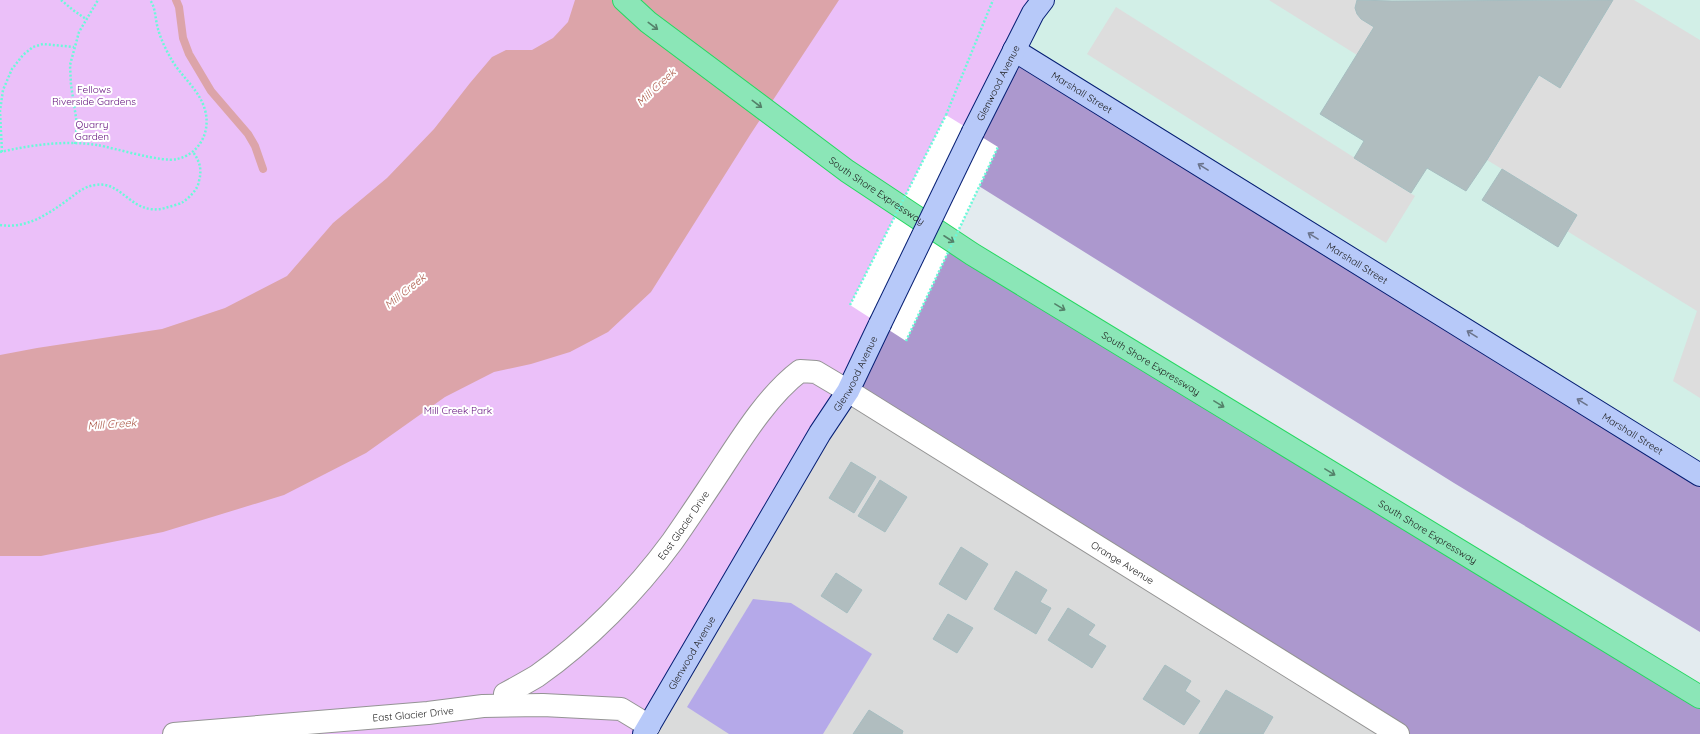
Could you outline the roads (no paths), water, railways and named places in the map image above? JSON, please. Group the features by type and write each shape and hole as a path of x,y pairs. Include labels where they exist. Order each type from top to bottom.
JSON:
{"highway":[{"name":"South Shore Expressway","path":"624,0 648,22 847,171 978,258 1700,697"}],"main road":[{"name":"Glenwood Avenue","path":"652,731 816,440 848,391 973,132 1033,13 1043,0"},
{"name":"Marshall Street","path":"1014,50 1700,475"}],"street":[{"name":"East Glacier Drive","path":"505,694 536,676 574,646 610,613 641,579 671,543 760,412 785,382 800,371 816,372 848,391"},
{"name":"Orange Avenue","path":"848,391 1398,734"},
{"name":"East Glacier Drive","path":"174,734 428,713 483,706 543,705 621,709 652,731"}],"water":[{"name":"Mill Creek","path":"575,0 839,0 750,135 651,292 608,332 570,352 531,364 494,372 445,397 366,453 284,495 163,532 41,556 0,556 0,355 162,329 225,308 287,276 333,223 387,178 434,129 492,57 506,50 532,50 553,38 568,22"}],"waterway":[{"path":"176,0 179,7 183,38 189,54 211,91 248,134 255,146 263,169"}],"park label":[{"name":"Fellows Riverside Gardens","path":"94,94"},
{"name":"Quarry Garden","path":"92,130"},
{"name":"Mill Creek Park","path":"458,410"}]}
